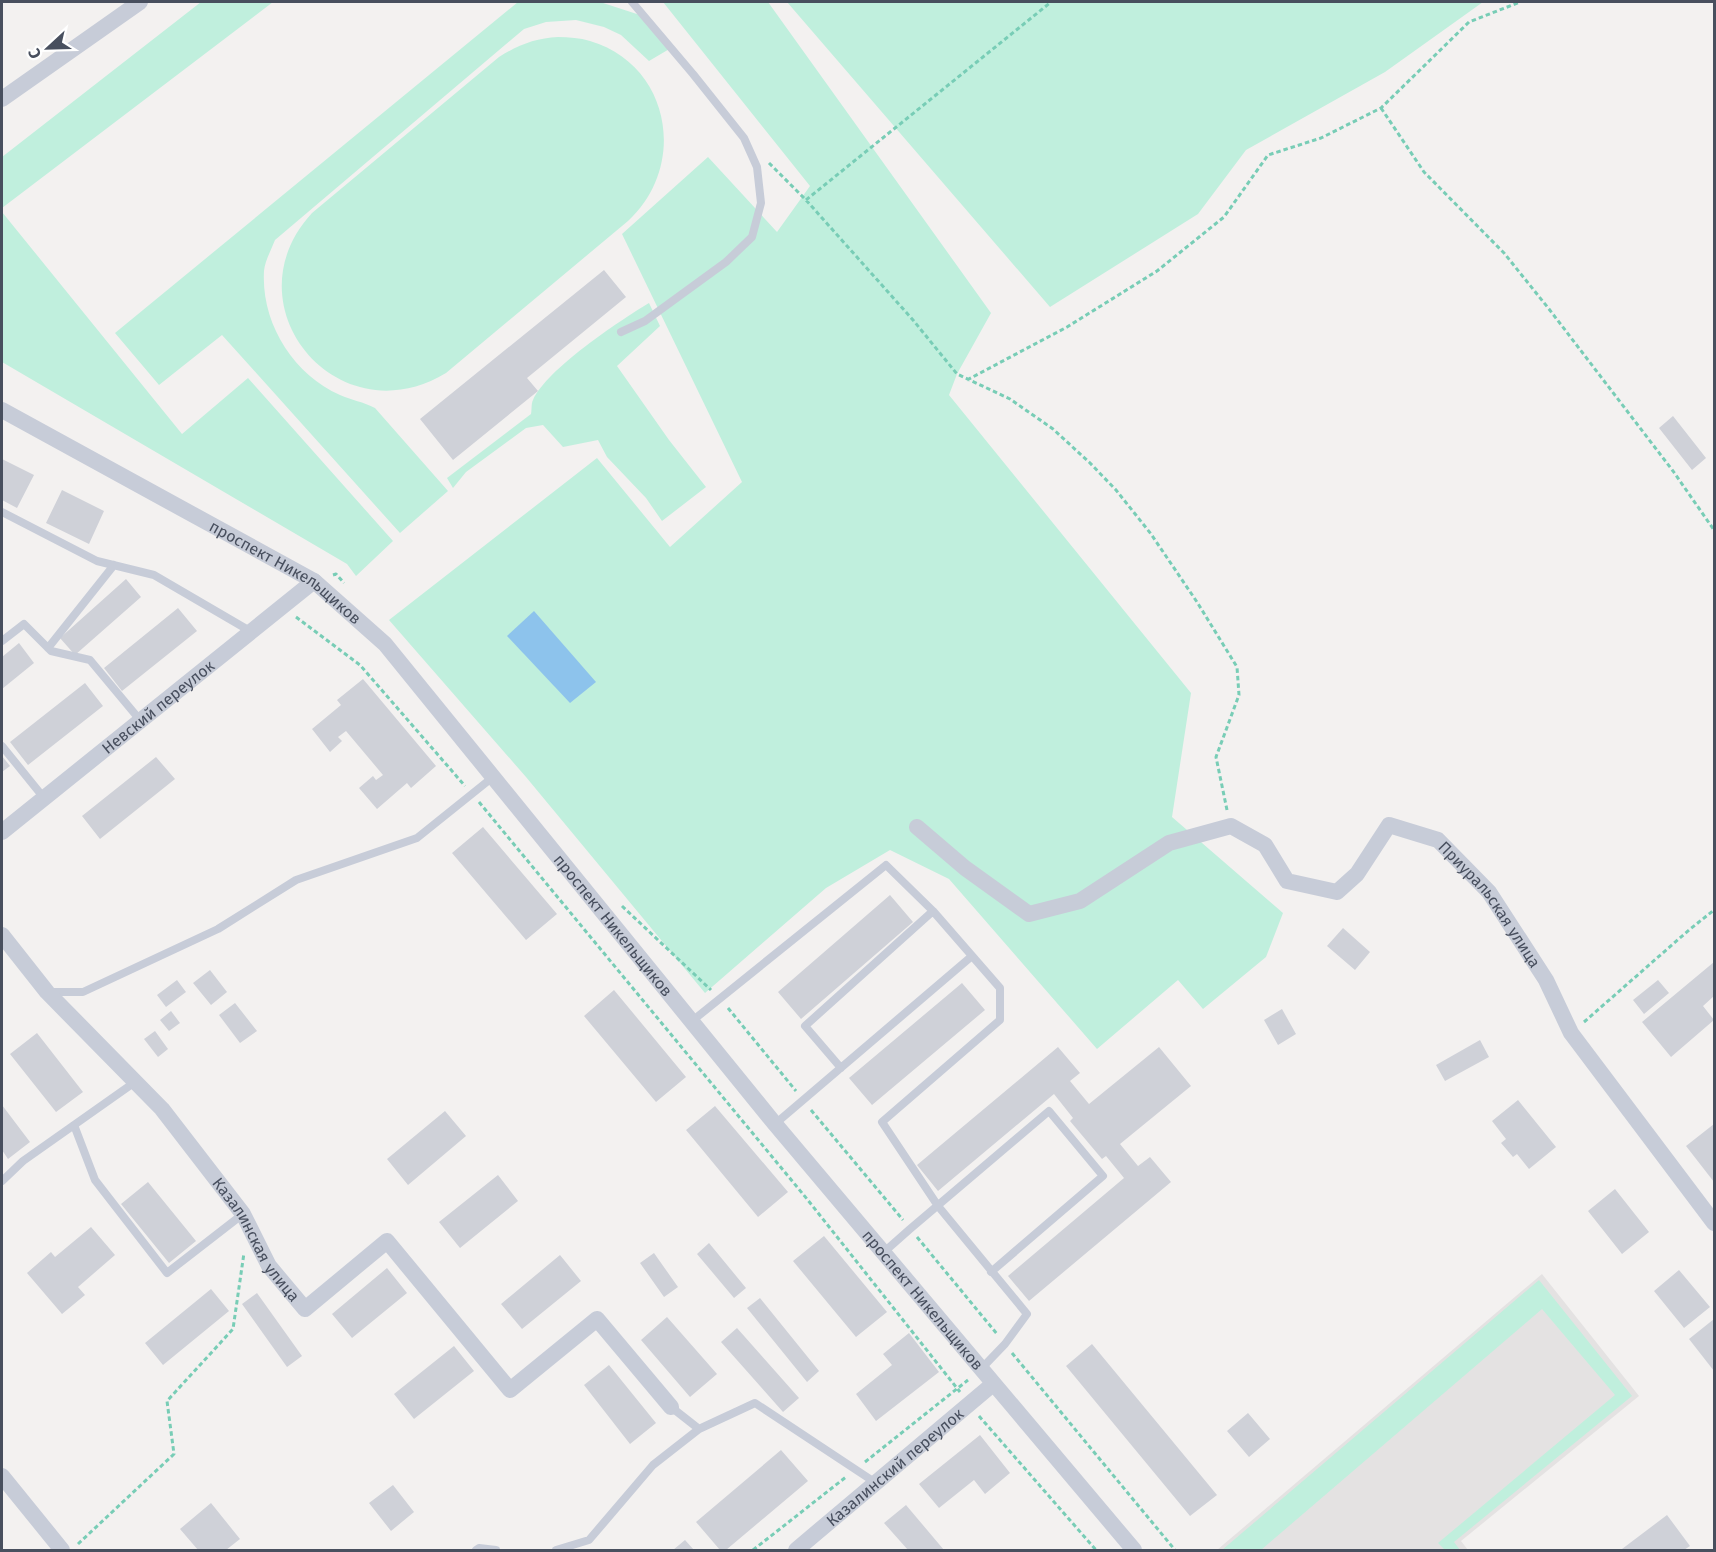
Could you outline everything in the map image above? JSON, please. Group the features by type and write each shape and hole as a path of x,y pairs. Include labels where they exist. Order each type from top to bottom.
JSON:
{"street":[{"path":"2,99 140,2"},
{"name":"проспект Никельщиков","path":"2,410 314,581 385,644 775,1124 1134,1551"},
{"name":"Невский переулок","path":"2,832 314,581"},
{"name":"Приуральская улица","path":"1231,826 1265,845 1287,881 1337,892 1357,874 1389,825 1438,840 1489,892 1546,980 1571,1033 1714,1223"},
{"path":"917,827 965,868 1029,914 1080,901 1168,843 1231,826"},
{"name":"Казалинская улица","path":"2,935 47,992 162,1109 246,1219 269,1266 305,1309 387,1241 510,1390 597,1319 671,1407"},
{"name":"Казалинский переулок","path":"796,1551 993,1384"},
{"path":"2,1476 62,1551"}],"lane":[{"path":"621,332 645,321 726,262 752,237 761,203 757,166 744,138 632,2"},
{"path":"2,512 97,561 154,575 250,631"},
{"path":"48,648 114,566"},
{"path":"2,641 24,624 51,651 90,660 140,720"},
{"path":"2,746 44,798"},
{"path":"47,992 83,992 218,929 296,880 417,838 493,777"},
{"path":"692,1021 886,865 933,911 999,988 1000,1020 882,1122 938,1206 1027,1314 1005,1344 981,1369"},
{"path":"841,1068 805,1026 933,911"},
{"path":"775,1124 972,956"},
{"path":"2,1181 23,1161 135,1082"},
{"path":"884,1252 1049,1111 1103,1176 991,1272"},
{"path":"74,1125 95,1180 167,1274 246,1219"},
{"path":"556,1551 589,1540 653,1465 699,1429 755,1403 876,1483"},
{"path":"671,1407 699,1429"},
{"path":"476,1551 478,1548 496,1551"}],"path":[{"path":"806,200 1051,2"},
{"path":"967,380 1067,327 1157,271 1224,217 1268,155 1321,138 1382,108 1469,22 1520,2"},
{"path":"1382,108 1424,172 1504,253 1549,309 1673,471 1714,530"},
{"path":"767,161 806,200 913,320 957,374 1010,399 1053,429 1116,490 1151,534 1237,667 1239,696 1216,757 1231,826"},
{"path":"314,581 336,574 344,583"},
{"path":"281,606 360,665 472,794 807,1199 969,1404 1096,1551"},
{"path":"619,903 719,998 1175,1551"},
{"path":"1571,1033 1714,910"},
{"path":"71,1551 174,1454 167,1401 233,1329 246,1219"}],"shaded area":[{"path":"1542,1274 1639,1396 1461,1541 1468,1550 1217,1550"}],"green space":[{"path":"201,2 273,2 2,208 2,157"},
{"path":"518,2 600,2 643,16 671,48 649,61 621,35 604,27 576,20 546,22 524,29 275,240 264,271 264,290 274,328 283,345 295,360 323,386 375,408 448,491 400,533 222,335 159,385 115,333"},
{"path":"663,2 768,2 991,313 957,374 949,395 1191,693 1172,817 1283,913 1266,957 1203,1009 1178,980 1097,1049 949,879 890,850 826,888 705,993 526,777 389,620 597,458 670,547 742,482 622,234 708,157 777,232 810,186"},
{"path":"787,2 1483,2 1385,72 1246,150 1198,214 1050,307"},
{"path":"558,37 590,41 617,53 639,72 653,94 662,119 664,146 659,173 647,198 628,221 446,373 405,389 367,389 333,376 306,352 288,321 282,286 289,249 312,213 499,57 527,43"},
{"path":"2,212 182,434 248,378 393,541 356,576 347,564 2,362"},
{"path":"649,303 660,326 617,366 669,440 706,487 662,521 646,498 607,457 598,440 563,447 543,425 526,428 466,472 453,488 447,478 531,414 533,400 553,374 620,321"},
{"path":"1539,1280 1632,1396 1454,1542 1460,1550 1445,1550 1438,1543 1615,1395 1542,1309 1261,1550 1222,1550"}],"water":[{"path":"534,611 596,682 570,703 507,636"}],"building":[{"path":"604,270 626,297 527,378 538,391 453,460 420,419"},
{"path":"1673,416 1706,458 1692,470 1659,428"},
{"path":"2,459 34,475 17,508 2,500"},
{"path":"62,490 104,511 89,544 46,523"},
{"path":"126,579 141,597 75,655 60,638"},
{"path":"178,608 197,631 122,691 104,668"},
{"path":"19,643 34,663 2,689 2,657"},
{"path":"363,679 436,766 411,788 407,783 377,809 359,788 373,776 376,780 383,775 346,731 338,737 342,741 330,752 312,729 341,705 337,700"},
{"path":"85,683 103,706 28,765 10,742"},
{"path":"2,756 10,766 2,772"},
{"path":"156,757 175,779 100,839 82,816"},
{"path":"483,827 557,914 526,940 452,853"},
{"path":"890,895 913,922 801,1019 778,992"},
{"path":"1343,928 1370,952 1355,970 1327,946"},
{"path":"1714,962 1714,996 1703,1006 1714,1020 1671,1057 1642,1022"},
{"path":"210,970 227,992 211,1005 193,983"},
{"path":"177,980 186,992 166,1007 157,995"},
{"path":"1658,980 1669,993 1644,1014 1633,1000"},
{"path":"962,983 985,1010 872,1105 849,1078"},
{"path":"614,990 686,1077 656,1102 584,1016"},
{"path":"235,1003 257,1031 240,1043 219,1015"},
{"path":"1282,1009 1296,1034 1278,1045 1264,1020"},
{"path":"171,1011 180,1023 169,1031 160,1020"},
{"path":"155,1031 168,1049 158,1057 144,1039"},
{"path":"37,1033 83,1092 56,1112 10,1054"},
{"path":"1480,1040 1489,1057 1445,1081 1436,1065"},
{"path":"1058,1047 1080,1073 1070,1081 1089,1104 1159,1047 1191,1086 1120,1144 1138,1166 1150,1157 1171,1182 1029,1301 1008,1276 1124,1178 1106,1156 1102,1159 1070,1121 1073,1118 1054,1094 938,1191 917,1165"},
{"path":"1518,1100 1556,1147 1529,1169 1517,1154 1513,1157 1501,1143 1506,1139 1492,1121"},
{"path":"2,1105 30,1142 8,1159 2,1150"},
{"path":"715,1106 788,1192 758,1217 686,1130"},
{"path":"445,1111 466,1136 408,1185 387,1159"},
{"path":"1714,1124 1714,1182 1686,1146"},
{"path":"498,1175 518,1201 460,1248 439,1222"},
{"path":"148,1182 196,1241 169,1263 121,1204"},
{"path":"1615,1189 1649,1232 1622,1254 1588,1211"},
{"path":"91,1227 115,1255 78,1287 85,1295 62,1314 27,1273 51,1252 55,1257"},
{"path":"824,1236 887,1312 856,1337 793,1261"},
{"path":"709,1243 746,1288 734,1298 697,1254"},
{"path":"654,1253 678,1287 664,1297 640,1263"},
{"path":"560,1255 581,1281 522,1329 501,1304"},
{"path":"387,1268 407,1293 352,1338 332,1314"},
{"path":"1679,1270 1710,1307 1684,1328 1654,1291"},
{"path":"211,1289 229,1311 163,1365 145,1343"},
{"path":"257,1293 302,1356 287,1367 242,1304"},
{"path":"760,1298 819,1371 807,1382 747,1308"},
{"path":"667,1317 717,1374 690,1397 641,1340"},
{"path":"1714,1319 1714,1371 1689,1339"},
{"path":"737,1328 799,1398 783,1412 721,1342"},
{"path":"909,1333 939,1372 876,1421 856,1394 892,1365 883,1354"},
{"path":"1092,1344 1217,1495 1190,1516 1066,1366"},
{"path":"454,1346 474,1371 414,1419 394,1394"},
{"path":"609,1365 656,1423 630,1444 584,1385"},
{"path":"1248,1413 1270,1439 1249,1457 1227,1431"},
{"path":"980,1435 1010,1473 985,1494 974,1480 939,1508 919,1484"},
{"path":"781,1450 808,1481 726,1550 720,1550 696,1522"},
{"path":"393,1485 414,1512 391,1531 369,1503"},
{"path":"211,1503 240,1539 226,1550 198,1550 180,1529"},
{"path":"906,1505 944,1550 908,1550 884,1523"},
{"path":"1667,1515 1690,1546 1684,1550 1622,1549"},
{"path":"685,1540 694,1550 673,1550"}]}
